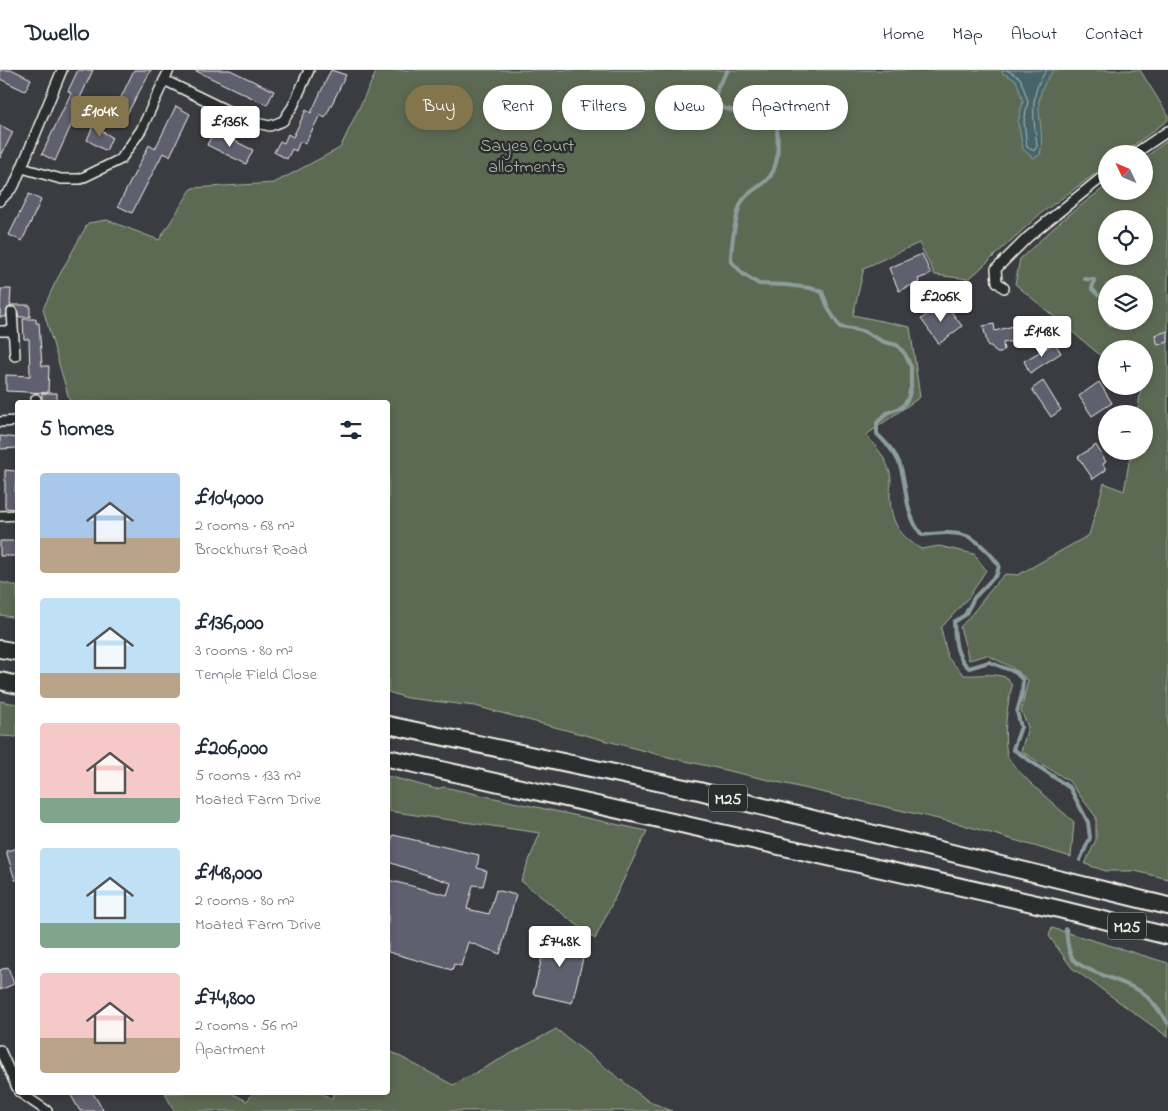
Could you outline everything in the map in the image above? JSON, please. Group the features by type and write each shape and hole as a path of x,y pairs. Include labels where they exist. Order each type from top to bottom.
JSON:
{"highway":[{"path":"0,649 15,652"},
{"path":"0,681 15,684"},
{"name":"M25","path":"390,725 699,792 1168,906"},
{"name":"M25","path":"390,758 1086,915 1168,936"}],"street":[{"path":"0,201 14,186 62,70"},
{"path":"22,168 61,179 80,179 121,159 142,130 169,70"},
{"path":"164,80 251,122 270,126 283,121 293,106 309,70"},
{"path":"1147,145 1168,131"},
{"path":"1004,288 997,282 996,269 1028,237 1098,180"},
{"path":"12,312 15,356"},
{"path":"0,331 13,331"},
{"path":"0,422 15,421"},
{"path":"0,516 15,515"},
{"path":"0,1050 15,1085"},
{"path":"23,1095 47,1111"}],"green space":[{"name":"Sayes Court allotments","path":"377,70 1140,70 1168,115 1168,120 1134,145 1098,145 1098,172 1040,214 969,279 935,275 919,243 864,268 853,315 910,327 920,397 866,435 886,462 891,479 892,514 894,521 907,539 921,549 939,546 974,554 986,570 969,597 941,628 948,658 964,675 991,675 1008,678 1012,686 1006,720 1005,738 1007,754 1016,768 1074,822 1071,857 960,824 664,756 475,706 407,698 390,693 390,400 69,400 43,309 88,223 107,220 159,240 192,188 274,183 340,148"},
{"path":"1168,140 1168,879 1135,871 1106,871 1085,864 1096,840 1096,817 1069,781 1021,751 1028,727 1021,711 1028,680 1011,667 987,655 969,660 960,627 1005,574 1018,575 1089,535 1104,483 1124,491 1129,460 1153,460 1153,405 1138,405 1140,395 1153,395 1153,340 1098,340 1098,353 1015,284 1020,259 1061,221 1098,192 1098,200 1153,200 1153,151"},
{"path":"0,582 15,586 15,618 0,615"},
{"path":"0,701 15,704 15,737 0,736"},
{"path":"390,777 436,789 444,787 647,831 595,939 521,881 540,833 390,811"},
{"path":"1052,928 1168,963 1168,1037 1072,968 1049,936"},
{"path":"556,1029 648,1101 672,1111 174,1111 166,1095 235,1095 247,1101 252,1095 325,1095 332,1099 333,1095 390,1095 390,1051 453,1085"}],"water":[{"path":"1003,70 1054,70 1041,92 1039,102 1040,155 1033,158 1023,149 1018,122 1023,101 1016,80 1002,73"}],"building":[{"path":"0,70 13,70 31,79 25,91 0,79"},
{"path":"78,70 93,70 80,98 83,99 55,161 42,154 71,93 68,91"},
{"path":"134,70 151,70 126,116 115,110"},
{"path":"194,70 230,70 274,91 267,105"},
{"path":"331,70 346,75 325,118 320,115 305,144 300,141 296,151 292,149 287,159 274,152 280,141 284,143 288,134 293,137 306,110 311,113"},
{"path":"176,106 190,114 170,156 163,153 132,213 118,206 149,145 155,149"},
{"path":"0,125 13,132 0,158"},
{"path":"93,126 112,137 106,151 87,140"},
{"path":"214,131 253,150 246,164 207,145"},
{"path":"29,194 41,200 22,241 9,235"},
{"path":"922,254 931,274 918,279 919,282 899,291 889,268"},
{"path":"1,289 11,289 10,305 30,305 30,317 19,317 17,309 12,306 7,309 6,317 0,317"},
{"path":"944,302 962,326 939,344 921,319"},
{"path":"23,319 36,319 36,323 39,323 42,366 49,366 48,393 6,391 6,375 30,376 29,339 24,339"},
{"path":"994,324 995,331 1013,326 1017,340 1003,343 1004,350 1001,353 997,353 991,346 988,346 983,326"},
{"path":"1168,331 1168,342 1158,345 1155,335"},
{"path":"1055,343 1061,353 1030,373 1024,361"},
{"path":"1043,381 1061,410 1051,417 1032,389"},
{"path":"1098,383 1098,395 1107,395 1112,403 1109,405 1098,405 1098,412 1092,416 1079,396"},
{"path":"42,393 57,393 57,400 42,400"},
{"path":"0,436 15,438 15,448 0,449"},
{"path":"1096,445 1098,448 1098,460 1105,460 1106,462 1103,464 1106,470 1093,479 1078,457"},
{"path":"5,470 15,471 15,509 5,508"},
{"path":"0,541 15,541 15,556 0,556"},
{"path":"393,835 479,855 477,868 487,871 483,886 473,885 467,909 489,914 496,890 516,895 500,954 468,942 461,966 454,964 452,970 390,953 390,881 447,895 451,883 390,863 390,845"},
{"path":"15,849 15,880 6,851"},
{"path":"548,933 587,942 572,1003 533,994"},
{"path":"8,967 14,984 0,990 0,970"},
{"path":"71,1095 94,1095 104,1111 80,1111"}],"waterway":[{"path":"728,70 718,86 715,99 723,108 767,119 777,127 778,141 776,162 771,175 748,194 740,205 734,229 731,261 743,274 759,284 810,288 822,292 829,310 840,327 863,331 884,342 897,345 905,354 911,367 911,387 908,399 902,407 887,413 877,423 877,434 896,456 903,474 909,510 916,527 922,535 947,533 966,536 982,546 999,565 997,574 974,598 965,615 954,622 958,653 969,668 989,662 1015,672 1023,680 1022,694 1017,712 1021,727 1013,749 1070,788 1088,822 1090,838 1080,860"},
{"path":"1085,279 1094,280 1092,289 1098,295"},
{"path":"1066,929 1068,948 1071,956 1078,964 1140,991 1152,1001 1168,1023"}]}
